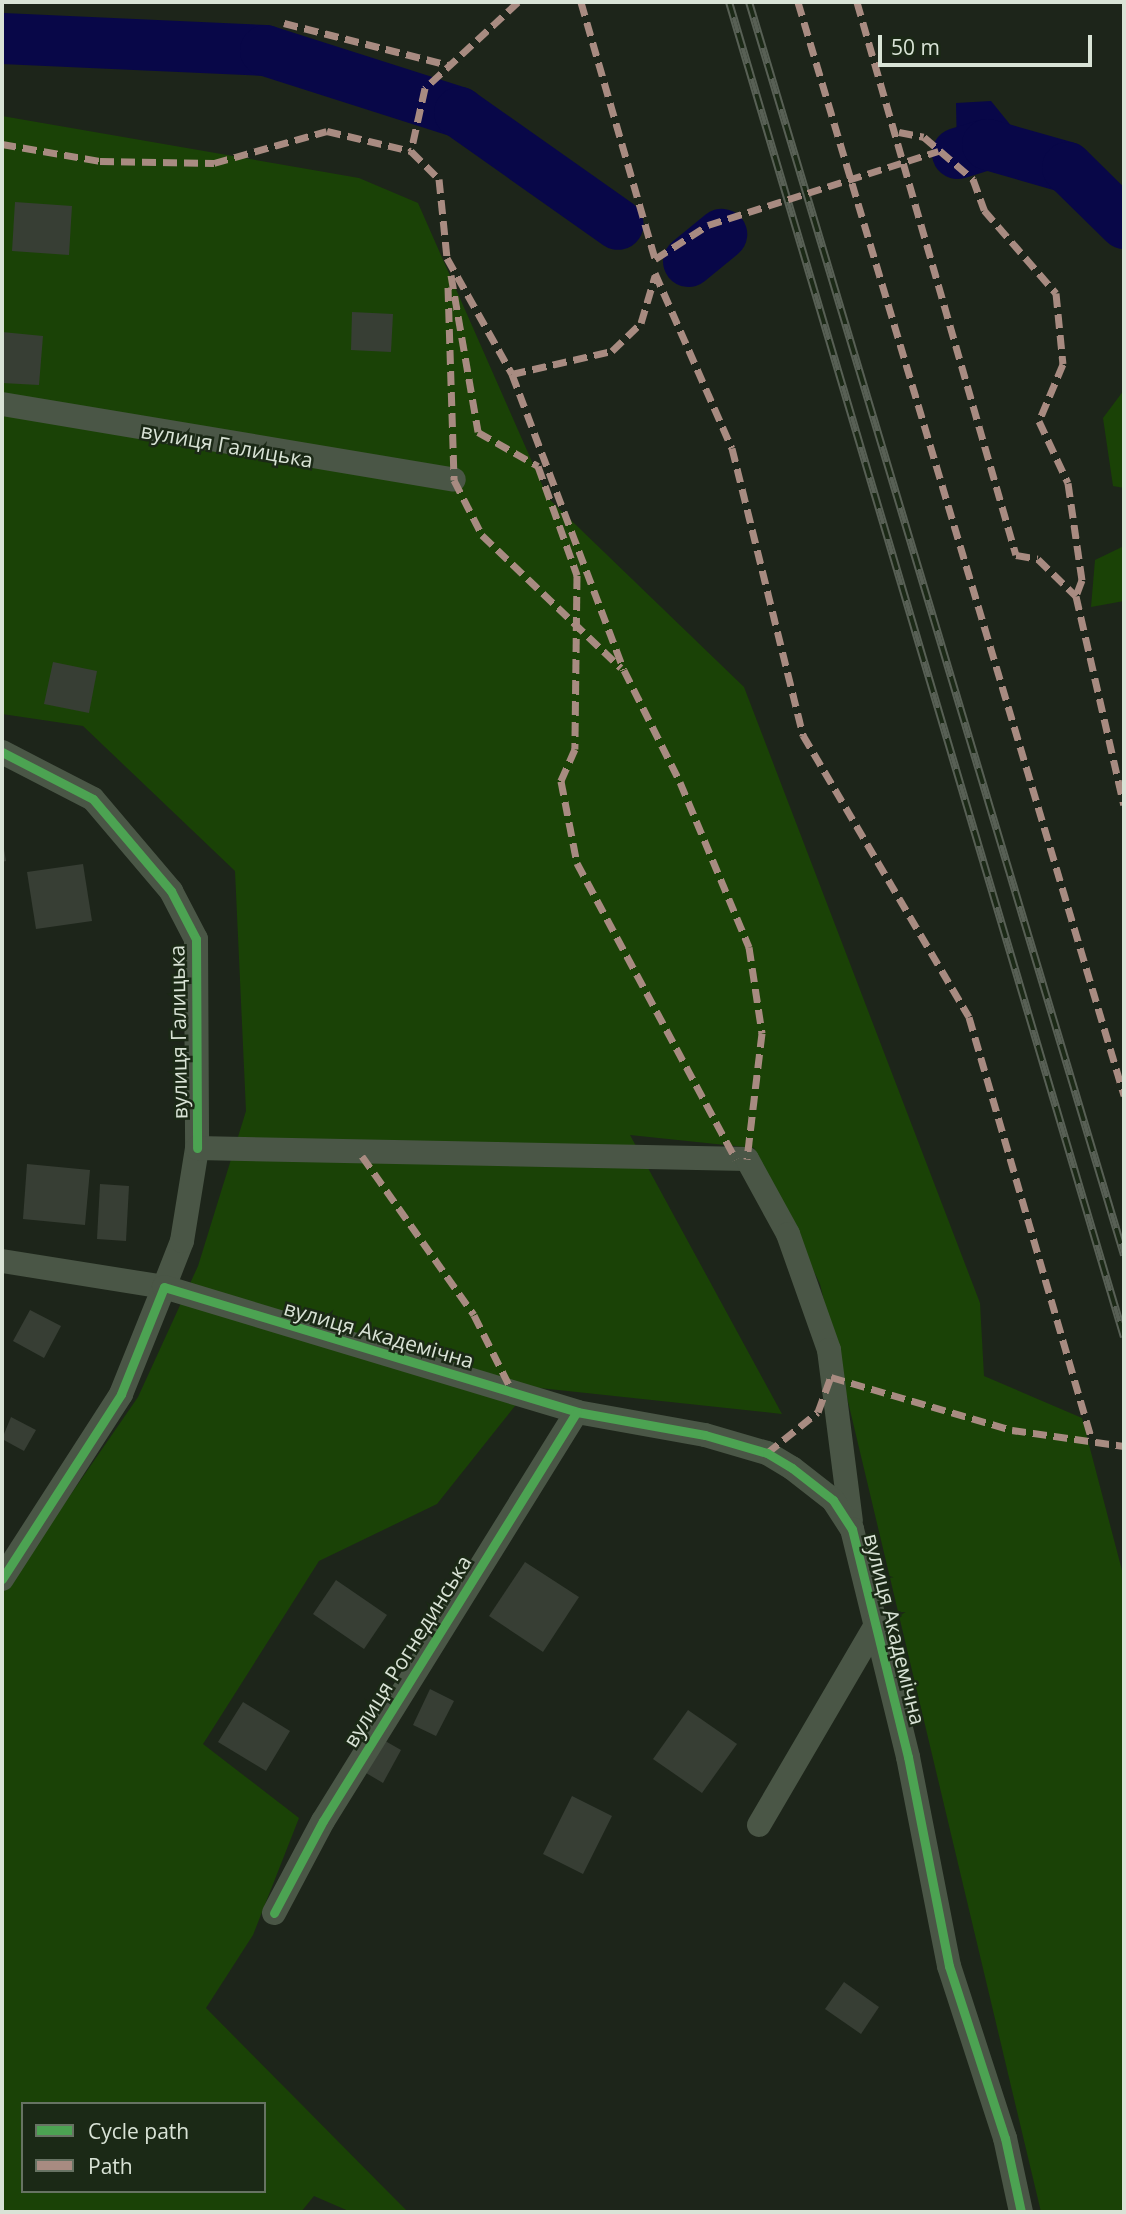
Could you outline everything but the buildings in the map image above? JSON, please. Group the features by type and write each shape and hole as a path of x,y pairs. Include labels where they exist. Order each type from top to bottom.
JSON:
{"street":[{"name":"вулиця Галицька","path":"2,404 454,480"},
{"name":"вулиця Галицька","path":"2,752 93,799 171,891 196,939 198,1148 182,1241 121,1394 2,1579"},
{"name":"вулиця Галицька","path":"198,1148 747,1159 788,1234 829,1350 852,1529"},
{"path":"2,1261 164,1287"},
{"name":"вулиця Академічна","path":"164,1287 577,1412 661,1424 767,1453 833,1500 852,1529 876,1625 952,1977 1005,2138 1021,2212"},
{"name":"вулиця Рогнединська","path":"274,1913 323,1821 577,1412"},
{"path":"759,1825 876,1625"}],"green space":[{"path":"2,116 359,178 418,203 548,498 744,687 980,1303 984,1376 1082,1418 1124,1578 1124,2212 1041,2212 820,1284 754,1148 630,1135 782,1414 530,1387 437,1504 319,1561 203,1744 299,1818 253,1935 206,2008 408,2212 351,2212 314,2196 301,2212 2,2212 2,1594 138,1397 198,1266 246,1111 235,871 83,726 2,714"},
{"path":"1124,390 1124,488 1113,486 1103,418"},
{"path":"1124,546 1124,601 1091,607 1095,560"}],"shaded area":[{"path":"991,101 1017,133 1039,137 1043,160 1015,166 957,153 956,103"}],"waterway":[{"path":"2,38 265,50 459,112 618,224"},
{"path":"957,153 987,144 1067,167 1124,223"},
{"path":"688,261 721,234"}],"railway":[{"path":"729,2 1124,1337"},
{"path":"749,2 1124,1255"}],"marked path":[{"path":"518,2 425,88 411,151 439,179 447,258 512,374 624,670 680,782 749,947 762,1033 747,1159"},
{"path":"581,2 655,259 708,225 938,151"},
{"path":"798,2 1124,1095"},
{"path":"857,2 1016,555 1038,559 1076,596"},
{"path":"284,23 449,65"},
{"path":"2,144 100,161 214,163 327,131 411,151"},
{"path":"899,132 924,137 973,179 984,210 1056,293 1063,364 1039,421 1068,483 1082,580 1076,596 1124,805"},
{"path":"655,273 732,448 803,735 969,1017 1092,1439"},
{"path":"451,275 478,432 538,466 577,575 575,749 561,781 577,863 736,1159"},
{"path":"512,374 612,351 641,323 655,276"},
{"path":"448,287 454,480 482,535 621,668"},
{"path":"362,1156 474,1315 512,1391"},
{"path":"767,1453 818,1412 831,1377 1012,1430 1124,1446"}],"cycle path":[{"path":"2,752 93,799 171,891 196,939 197,1148"},
{"path":"2,1579 121,1394 164,1287 577,1412 705,1435 767,1453 792,1468 833,1500 852,1529 908,1757 949,1966 1005,2138 1021,2212"},
{"path":"274,1913 323,1821 577,1412"}]}
